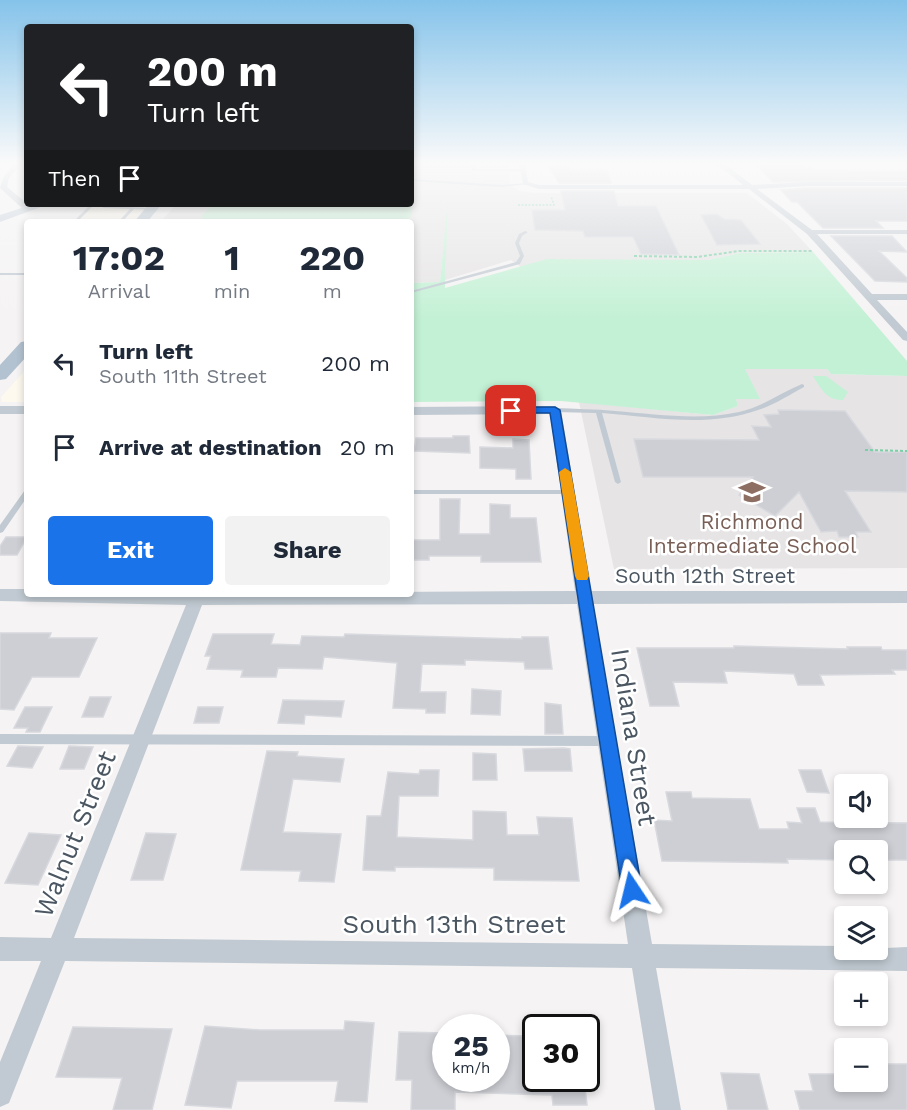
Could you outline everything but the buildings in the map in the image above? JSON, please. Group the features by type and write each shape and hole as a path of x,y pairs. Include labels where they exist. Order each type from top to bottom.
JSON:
{"main road":[{"path":"0,375 24,349"}],"street":[{"path":"789,216 810,232 907,338"},
{"path":"810,232 907,232"},
{"path":"871,297 907,297"},
{"path":"0,410 24,410"},
{"path":"414,411 553,410"},
{"name":"Indiana Street","path":"553,410 569,492 606,741 668,1110"},
{"name":"South 12th Street","path":"0,595 24,595"},
{"name":"Walnut Street","path":"0,1094 198,597"},
{"name":"South 12th Street","path":"392,597 907,597"},
{"name":"South 13th Street","path":"0,949 642,954 907,959"}],"lane":[{"path":"414,291 518,263 522,256 517,243 520,235 526,232"},
{"path":"2,274 24,274"},
{"path":"553,410 677,417 722,417 755,410 802,386"},
{"path":"598,411 618,482"},
{"path":"414,492 569,492"},
{"path":"0,530 24,496"},
{"path":"0,739 606,741"}],"path":[{"path":"634,256 697,256 739,251 814,251"},
{"path":"866,450 907,451"}],"shaded area":[{"path":"80,216 143,216 140,219 76,219"},
{"path":"166,216 447,216 440,282 414,283 414,219 163,219"},
{"path":"447,216 776,216 813,252 740,253 708,260 521,267 511,260 445,280"},
{"name":"Richmond Intermediate School","path":"745,369 827,369 831,374 907,376 907,568 614,569 579,402 713,415 738,406 736,399"},
{"path":"24,371 24,402 2,402 1,397"}],"green space":[{"path":"201,216 411,216 409,219 202,219"},
{"path":"446,216 445,288 547,259 708,260 740,253 813,252 907,361 907,376 831,374 827,369 745,369 760,399 736,399 738,406 713,415 561,401 414,402 414,283 440,282"},
{"path":"813,376 826,376 848,392 843,400 832,398 825,393"}],"slow traffic":[{"path":"565,472 582,576"}],"place":[{"name":"Richmond Intermediate School","path":"752,492"}],"route":[{"path":"511,411 555,410 583,579 606,741 632,890"}]}
